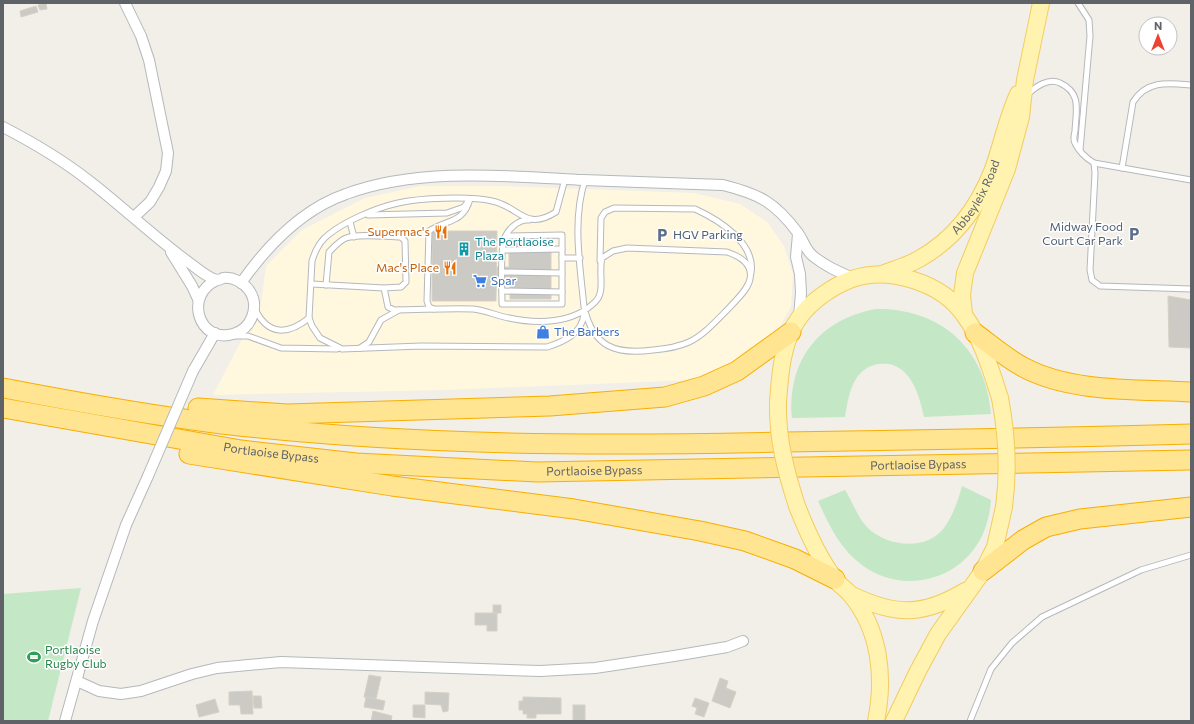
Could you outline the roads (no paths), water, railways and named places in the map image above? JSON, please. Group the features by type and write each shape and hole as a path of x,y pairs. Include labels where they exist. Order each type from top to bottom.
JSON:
{"highway":[{"path":"3,380 137,401 223,410 287,414 558,406 658,398 704,386 737,371 795,325"},
{"path":"975,333 1022,367 1051,379 1084,385 1191,392"},
{"name":"Portlaoise Bypass","path":"3,388 92,405 222,424 344,435 478,443 629,445 1191,434"},
{"name":"Portlaoise Bypass","path":"3,408 241,450 356,463 537,472 1191,460"},
{"path":"3,420 219,460 392,486 574,509 700,531 745,541 795,559 835,579"},
{"path":"983,571 1023,540 1046,527 1080,519 1191,507"}],"main road":[{"name":"Abbeyleix Road","path":"964,314 962,295 965,273 1007,169 1021,117 1025,80 1041,3"},
{"name":"Abbeyleix Road","path":"880,275 918,260 948,240 969,217 992,170 1009,114 1025,80"},
{"path":"876,721 880,689 878,651 862,612 850,594 835,579 808,533 797,506 783,456 778,427 778,402 780,373 795,325 813,303 835,287 853,278 880,275 916,281 936,290 950,300 964,314 975,333 1000,398 1005,423 1007,452 1007,483 1004,507 995,547 983,571 938,634 894,721"},
{"path":"850,594 874,606 897,611 922,610 945,603 970,588"}],"street":[{"path":"125,3 141,36 149,60 168,153 166,171 160,187 150,202 134,217"},
{"path":"3,127 38,145 81,175 134,217 169,248 206,275 217,280"},
{"path":"241,283 263,253 281,236 321,206 345,194 375,185 414,178 482,176 723,185 747,191 766,200 786,218 811,255 829,268 853,278"},
{"path":"795,325 801,293 800,274 796,257 798,234"},
{"path":"169,248 192,286 198,300 198,311 202,321 215,333 227,335 239,332 248,325 252,319 254,307 251,294 241,283 228,278 217,280 204,289 198,300"},
{"path":"65,721 93,621 126,525 193,371 215,333"},
{"path":"77,681 99,691 121,694 141,691 192,674 217,668 281,662 540,671 595,668 727,647 743,641"}],"lane":[{"path":"1078,3 1089,20 1080,150"},
{"path":"1023,99 1035,87 1046,82 1056,81 1068,86 1074,94 1077,106 1074,142 1085,158 1094,163 1191,180"},
{"path":"1122,168 1133,102 1137,95 1147,87 1158,83 1191,85"},
{"path":"1094,163 1095,173 1090,270 1092,280 1100,286 1191,289"},
{"path":"506,236 562,235 562,304 502,304 502,272 503,242 506,236 517,223 525,220 536,221 548,218 556,212 565,179"},
{"path":"384,288 388,307 400,310 474,309 508,318 558,321 571,318 585,310 596,302 600,292 601,218 609,210 614,208 695,209 704,213 741,239 752,267 748,285 738,298 705,331 689,342 668,349 630,352 617,351 607,347 594,333 589,324 585,310 578,234 580,198 585,180"},
{"path":"342,349 320,338 309,318 312,284 312,261 320,244 328,235 365,215 398,203 421,200 470,199 494,201 526,218 536,221"},
{"path":"365,215 447,213 464,206 470,199"},
{"path":"435,310 429,307 427,301 429,231 460,217 467,211 470,199"},
{"path":"350,222 354,237"},
{"path":"312,284 326,286 384,288 401,287 406,282 406,241 401,236 354,237 338,243 329,252 326,286"},
{"path":"600,264 606,254 627,248 727,252 746,262 750,278"},
{"path":"503,250 562,249"},
{"path":"562,258 580,258"},
{"path":"502,272 562,273"},
{"path":"502,291 562,292"},
{"path":"254,307 259,317 265,322 272,327 285,331 294,328 309,318"},
{"path":"360,349 369,342 382,320 400,310"},
{"path":"227,335 248,336 281,348 360,349 421,346 547,347 562,342 581,327 584,320 585,310"},
{"path":"970,721 991,669 1012,642 1042,617 1141,570 1191,556"}],"place":[{"name":"Supermac's","path":"441,232"},
{"name":"Midway Food Court Car Park","path":"1134,234"},
{"name":"HGV Parking","path":"662,235"},
{"name":"The Portlaoise Plaza","path":"464,249"},
{"name":"Mac's Place","path":"450,268"},
{"name":"Spar","path":"480,281"},
{"name":"The Barbers","path":"543,332"},
{"name":"Portlaoise Rugby Club","path":"34,657"}]}
